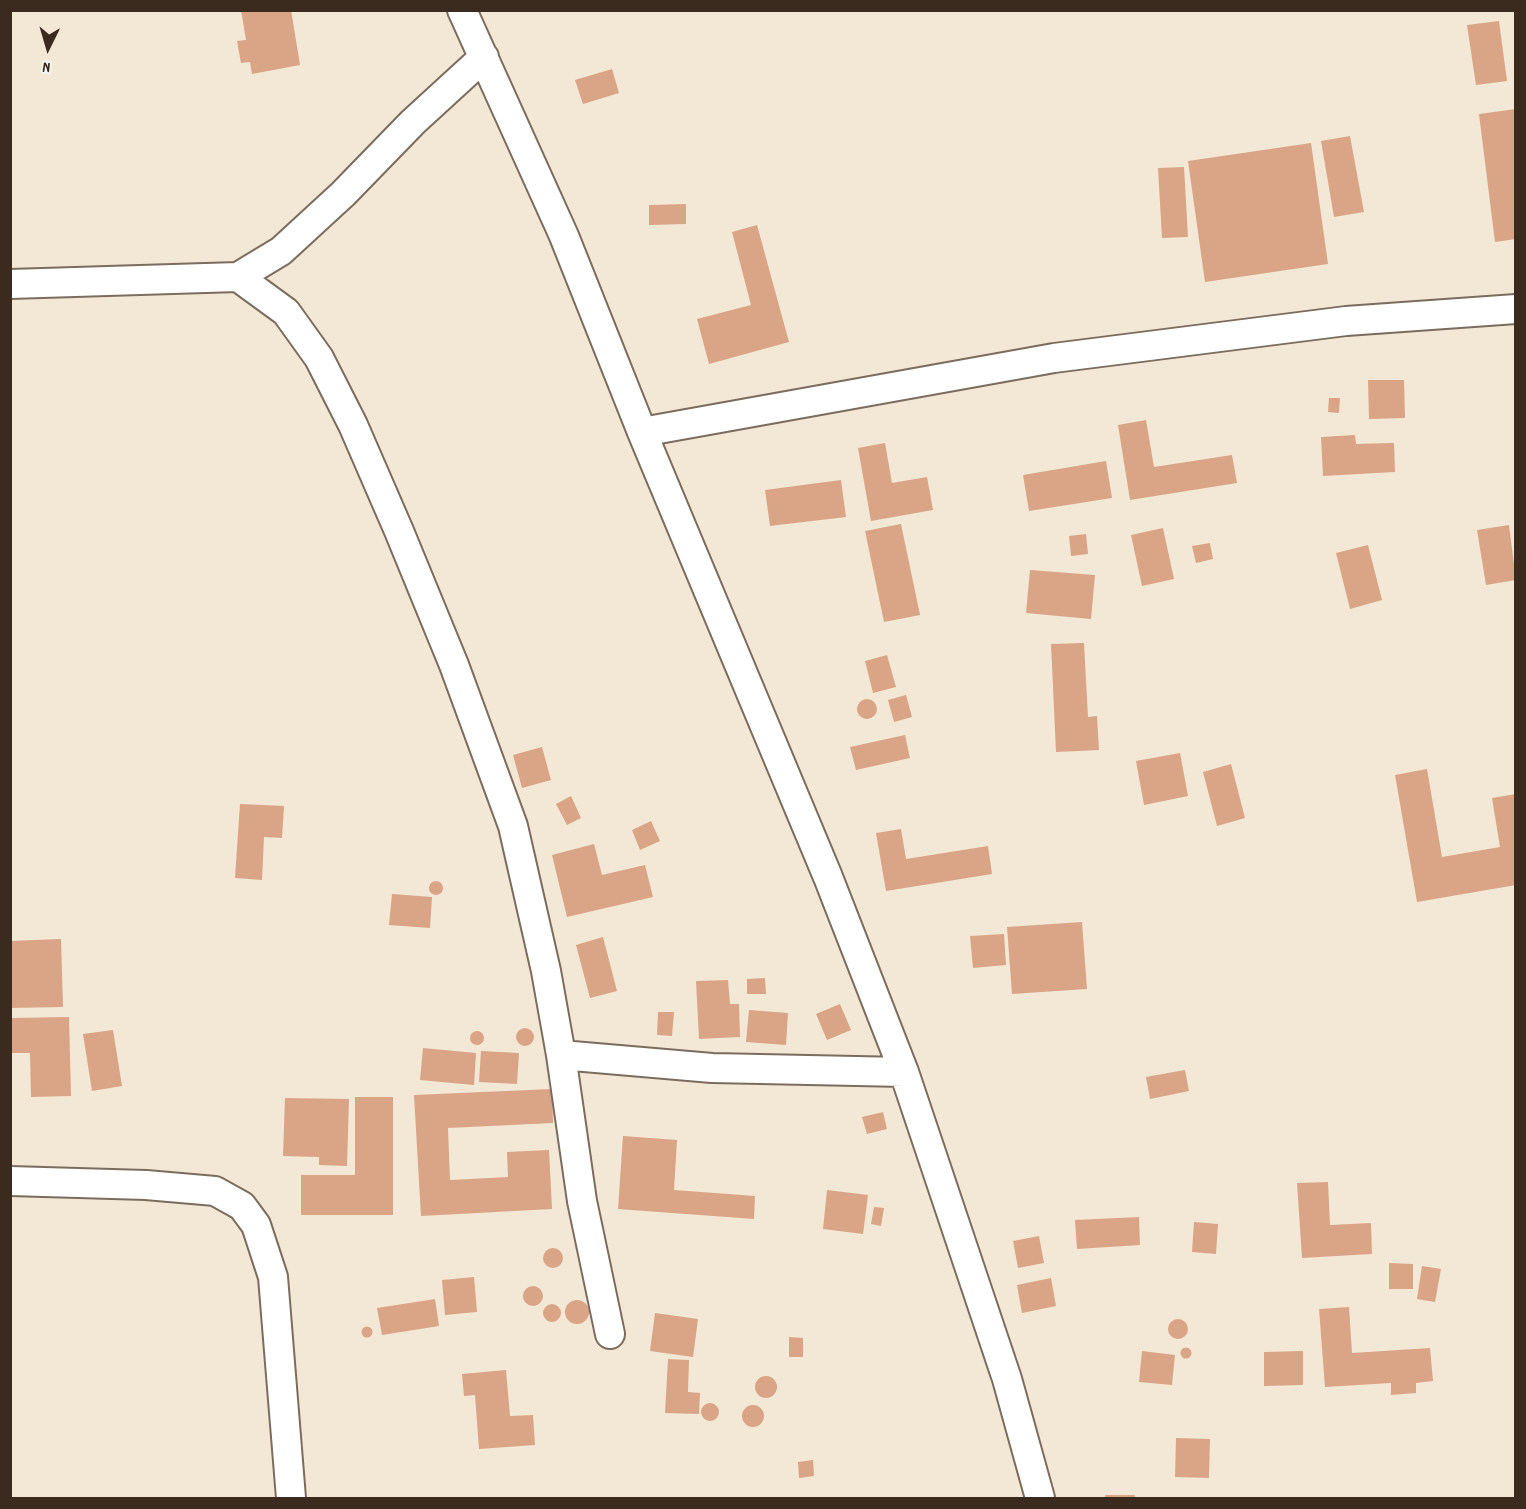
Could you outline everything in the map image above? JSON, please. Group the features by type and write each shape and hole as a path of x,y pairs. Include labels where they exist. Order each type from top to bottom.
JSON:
{"street":[{"path":"462,10 564,236 642,432 828,877 904,1072 1003,1368 1040,1498"},
{"path":"10,284 237,277 281,251 343,194 413,122 484,57"},
{"path":"237,277 286,312 319,358 352,425 399,531 454,665 513,826 546,971 561,1055 582,1201 610,1334"},
{"path":"642,432 1054,358 1346,321 1515,309"},
{"path":"561,1055 712,1068 904,1072"},
{"path":"10,1181 146,1185 214,1191 242,1206 256,1226 273,1277 291,1498"}],"building":[{"path":"241,10 291,10 300,65 252,74 250,62 241,63 237,41 246,40"},
{"path":"1499,21 1507,81 1476,85 1467,25"},
{"path":"612,69 619,93 583,104 575,80"},
{"path":"1516,109 1516,239 1495,242 1479,114"},
{"path":"1350,136 1364,212 1334,217 1321,141"},
{"path":"1311,143 1328,264 1205,282 1188,161"},
{"path":"1184,167 1188,237 1162,238 1158,168"},
{"path":"686,204 686,224 649,225 649,205"},
{"path":"757,225 789,342 709,364 697,319 751,305 732,232"},
{"path":"1368,380 1404,380 1405,418 1369,419"},
{"path":"1329,398 1340,398 1339,413 1328,412"},
{"path":"1146,420 1154,467 1232,455 1237,483 1130,500 1118,425"},
{"path":"1355,435 1356,444 1394,443 1395,472 1323,476 1321,437"},
{"path":"885,443 892,483 927,477 933,510 871,521 858,448"},
{"path":"1106,461 1112,498 1029,511 1023,475"},
{"path":"841,480 846,517 770,526 765,490"},
{"path":"901,524 920,615 884,622 865,531"},
{"path":"1509,525 1516,580 1486,585 1477,530"},
{"path":"1163,528 1174,579 1142,586 1131,535"},
{"path":"1086,534 1088,554 1071,556 1069,536"},
{"path":"1210,543 1213,559 1196,563 1192,546"},
{"path":"1368,545 1382,600 1350,609 1336,553"},
{"path":"1030,570 1095,575 1091,619 1026,613"},
{"path":"1084,643 1088,717 1097,716 1099,750 1056,752 1051,644"},
{"path":"887,655 896,687 873,693 865,661"},
{"path":"906,695 912,717 894,722 888,700"},
{"path":"867,699 874,702 877,709 874,716 867,719 860,716 857,709 860,702"},
{"path":"905,735 910,758 856,770 850,747"},
{"path":"542,747 551,780 522,788 513,755"},
{"path":"1180,753 1188,796 1144,805 1136,761"},
{"path":"1231,764 1245,818 1217,826 1203,772"},
{"path":"1427,769 1442,857 1500,847 1492,798 1516,794 1516,885 1417,902 1395,775"},
{"path":"571,796 581,818 567,825 556,804"},
{"path":"240,804 284,806 282,838 264,837 262,880 235,878"},
{"path":"651,821 660,841 640,850 632,830"},
{"path":"901,829 906,859 988,846 992,874 886,891 876,833"},
{"path":"594,844 602,875 645,865 653,897 567,917 552,855"},
{"path":"436,881 441,883 443,888 441,893 436,895 431,893 429,888 431,883"},
{"path":"392,894 432,897 430,928 389,925"},
{"path":"1082,922 1087,989 1012,994 1007,927"},
{"path":"1004,934 1006,965 973,968 970,936"},
{"path":"603,937 617,991 590,998 576,945"},
{"path":"61,939 63,1007 10,1008 10,941"},
{"path":"765,978 766,994 747,994 747,979"},
{"path":"728,980 730,1004 739,1004 740,1037 699,1039 696,981"},
{"path":"840,1004 851,1030 827,1040 816,1014"},
{"path":"749,1010 788,1013 786,1045 746,1042"},
{"path":"658,1012 674,1012 672,1036 657,1035"},
{"path":"69,1017 71,1096 31,1097 30,1053 10,1053 10,1018"},
{"path":"521,1028 529,1028 534,1033 532,1044 521,1046 516,1041 516,1033"},
{"path":"113,1030 122,1086 92,1091 83,1034"},
{"path":"477,1031 482,1033 484,1038 482,1043 477,1045 472,1043 470,1038 472,1033"},
{"path":"423,1048 476,1053 474,1085 420,1080"},
{"path":"481,1051 519,1053 517,1084 479,1082"},
{"path":"1185,1070 1189,1091 1150,1099 1146,1077"},
{"path":"552,1089 553,1123 448,1128 450,1180 508,1177 507,1152 549,1150 552,1209 421,1216 414,1095"},
{"path":"355,1097 393,1097 393,1215 301,1215 301,1175 355,1175"},
{"path":"285,1098 349,1099 347,1166 319,1165 319,1157 283,1156"},
{"path":"883,1112 887,1129 867,1134 862,1117"},
{"path":"623,1136 677,1140 674,1190 755,1196 754,1219 618,1209"},
{"path":"1328,1182 1330,1225 1371,1223 1372,1254 1302,1258 1297,1183"},
{"path":"827,1190 868,1195 863,1234 823,1229"},
{"path":"874,1207 884,1208 881,1226 871,1224"},
{"path":"1139,1217 1140,1245 1077,1249 1075,1220"},
{"path":"1194,1222 1218,1224 1216,1254 1192,1252"},
{"path":"1039,1236 1044,1263 1018,1268 1013,1241"},
{"path":"553,1248 560,1251 563,1258 560,1265 553,1268 546,1265 543,1258 546,1251"},
{"path":"1389,1263 1413,1264 1413,1289 1389,1289"},
{"path":"1422,1266 1441,1269 1435,1302 1417,1299"},
{"path":"474,1277 477,1312 445,1315 442,1280"},
{"path":"1051,1278 1056,1306 1022,1313 1017,1285"},
{"path":"533,1286 540,1289 543,1296 540,1303 533,1306 526,1303 523,1296 526,1289"},
{"path":"435,1299 439,1326 382,1335 377,1308"},
{"path":"577,1300 582,1301 588,1307 588,1317 582,1323 577,1324 572,1323 566,1317 565,1312 566,1307 572,1301"},
{"path":"552,1304 558,1307 561,1313 558,1319 552,1322 546,1319 543,1313 546,1307"},
{"path":"1349,1307 1352,1353 1430,1348 1433,1381 1416,1383 1416,1393 1391,1395 1391,1383 1325,1387 1319,1309"},
{"path":"655,1313 698,1319 693,1357 650,1351"},
{"path":"1178,1319 1185,1322 1188,1329 1185,1336 1178,1339 1171,1336 1168,1329 1171,1322"},
{"path":"367,1326 373,1332 367,1338 361,1332"},
{"path":"789,1337 803,1338 803,1357 789,1357"},
{"path":"1186,1347 1192,1353 1186,1359 1180,1353"},
{"path":"1142,1351 1175,1355 1172,1385 1139,1382"},
{"path":"1303,1351 1303,1385 1264,1386 1264,1352"},
{"path":"668,1359 689,1360 688,1392 700,1393 699,1414 665,1413"},
{"path":"506,1370 510,1416 533,1415 535,1445 479,1449 475,1395 464,1396 462,1374"},
{"path":"766,1376 776,1383 777,1387 770,1397 766,1398 756,1391 755,1387 762,1377"},
{"path":"710,1403 716,1406 719,1412 716,1418 710,1421 704,1418 701,1412 704,1406"},
{"path":"753,1405 761,1408 764,1416 761,1424 753,1427 745,1424 742,1416 745,1408"},
{"path":"1176,1438 1210,1439 1209,1478 1175,1477"},
{"path":"813,1460 814,1476 799,1478 798,1462"},
{"path":"1105,1495 1135,1495 1135,1498 1105,1498"}]}
